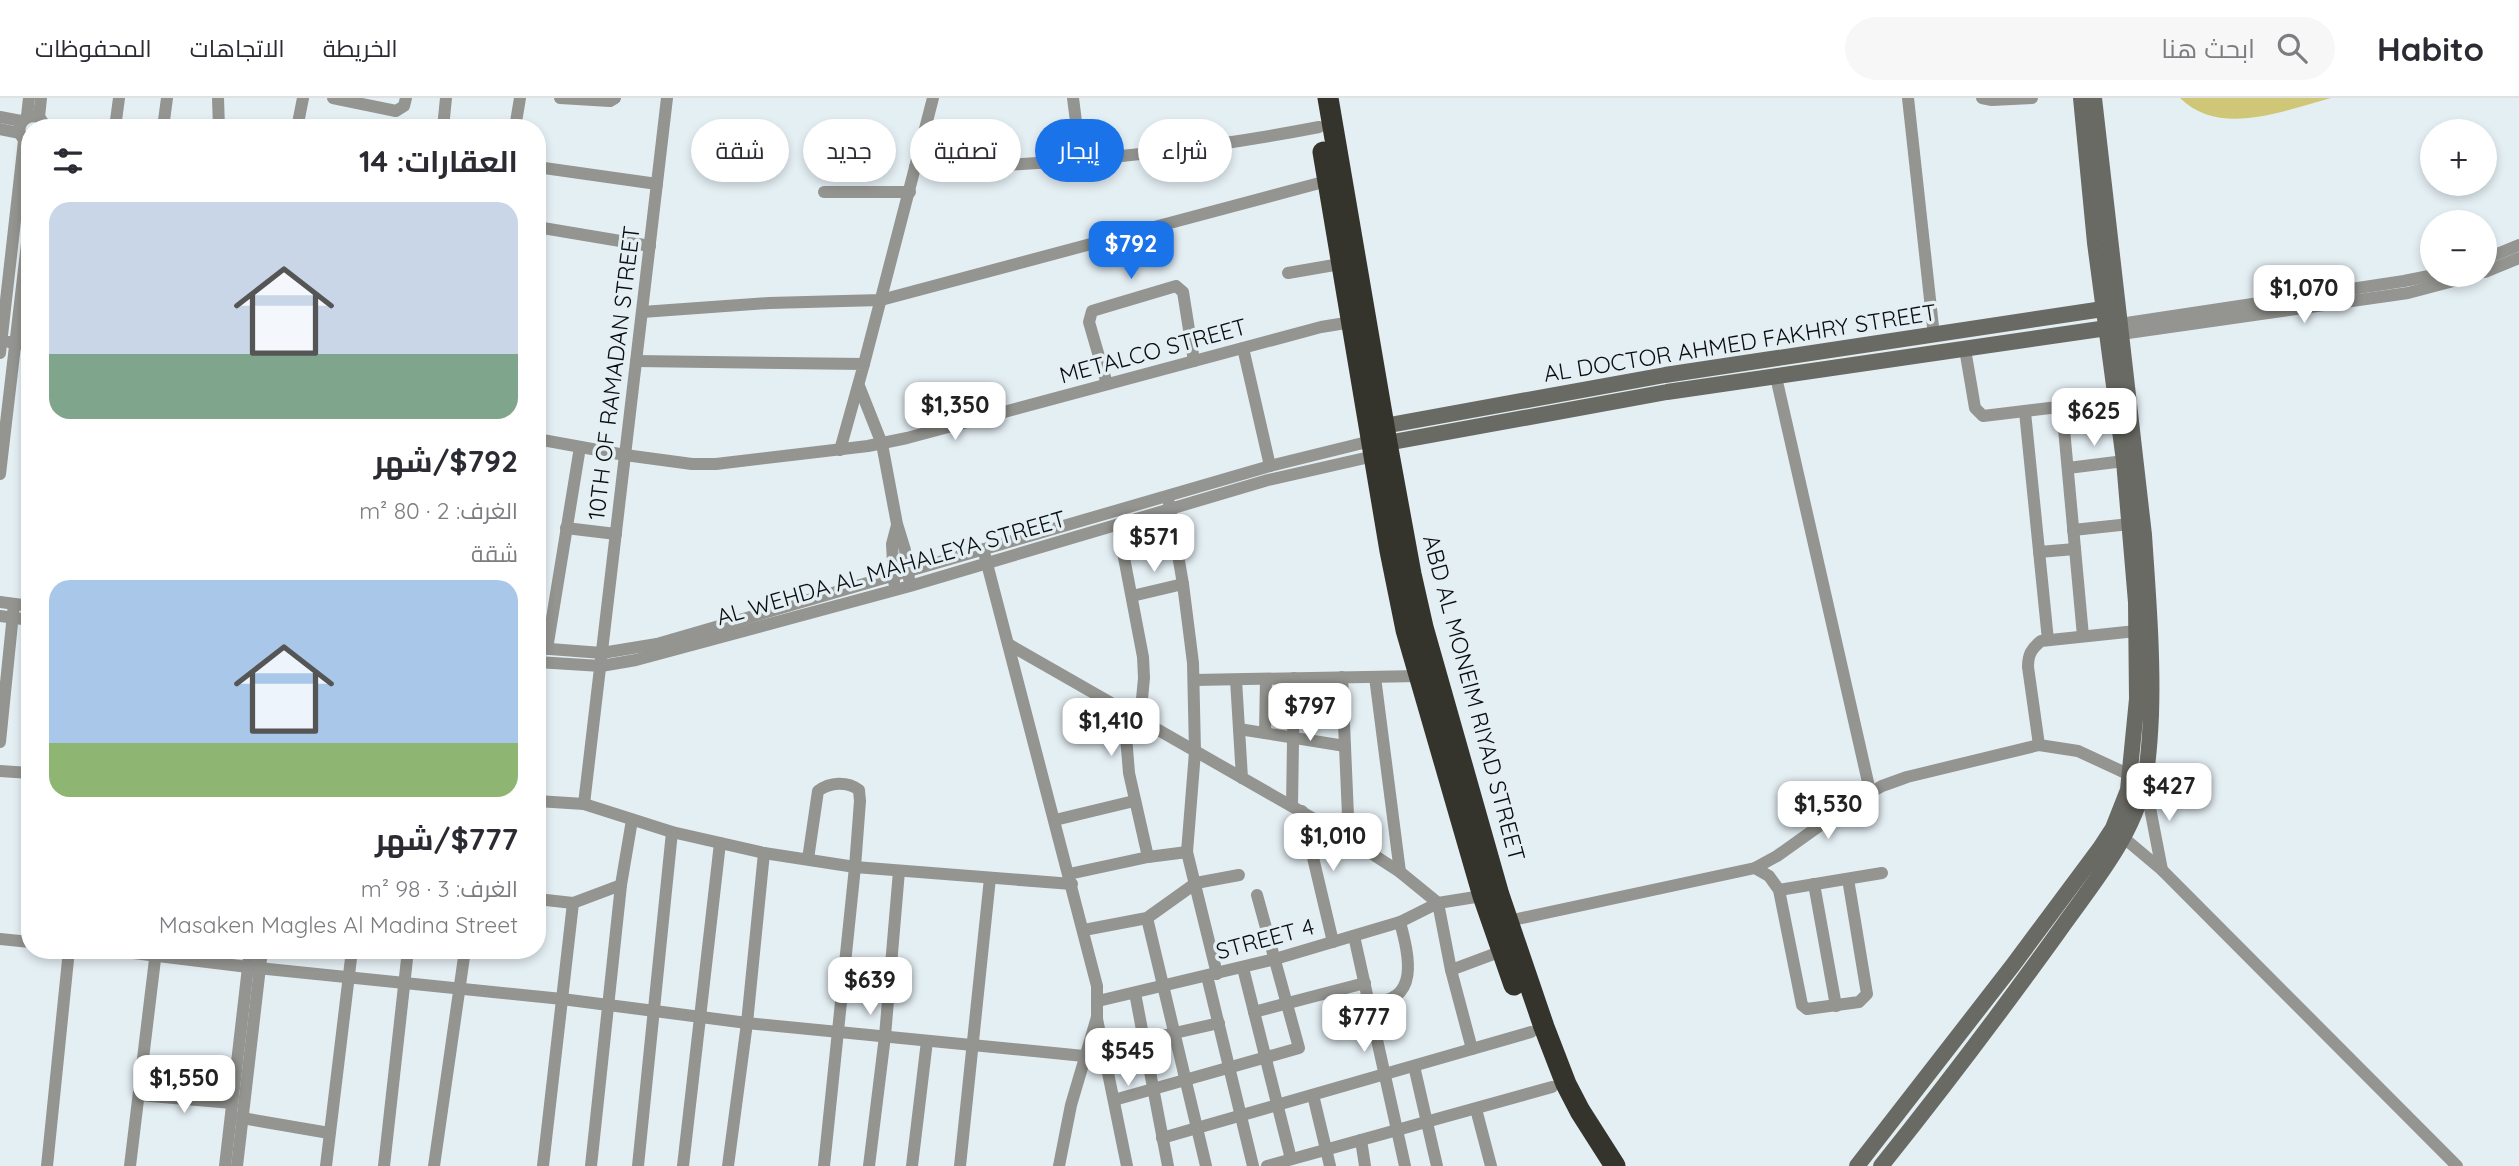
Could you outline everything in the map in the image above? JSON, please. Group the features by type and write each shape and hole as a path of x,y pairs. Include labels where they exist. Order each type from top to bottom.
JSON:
{"highway":[{"name":"ABD AL MONEIM RIYAD STREET","path":"1314,98 1340,264 1358,321"},
{"name":"ABD AL MONEIM RIYAD STREET","path":"1328,98 1358,321 1403,575 1406,630 1491,895 1508,921 1566,1084 1595,1137 1615,1166"},
{"name":"ABD AL MONEIM RIYAD STREET","path":"1403,575 1426,639 1491,895 1502,951 1552,1087 1597,1166"}],"street":[{"path":"29,98 30,119"},
{"path":"33,119 41,98"},
{"path":"116,119 119,98"},
{"path":"164,119 167,98"},
{"path":"218,98 219,119"},
{"path":"299,119 303,98"},
{"path":"333,98 396,111 404,106 406,98"},
{"path":"444,119 446,98"},
{"path":"516,119 520,98"},
{"path":"559,98 610,101 615,98"},
{"name":"10TH OF RAMADAN STREET","path":"584,804 667,98"},
{"path":"928,119 933,98"},
{"path":"1073,98 1076,119"},
{"path":"1908,98 1934,336"},
{"path":"1982,98 2032,98"},
{"path":"1881,1166 2027,976 2058,918 2118,832 2128,790 2138,779 2149,745 2149,603 2136,452 2081,98"},
{"path":"2094,98 2103,309 2117,328 2117,400 2130,524 2136,631 2138,779 2162,870"},
{"path":"0,117 21,125"},
{"path":"1124,156 1259,139 1319,127"},
{"path":"0,129 21,128"},
{"path":"546,168 657,184"},
{"path":"642,312 769,303 881,300 1327,181"},
{"path":"841,450 912,182"},
{"path":"824,192 910,192"},
{"path":"21,196 1,347 21,344"},
{"path":"546,229 650,246"},
{"path":"2497,262 2519,245"},
{"path":"2497,258 2519,258"},
{"path":"1288,274 1340,264"},
{"name":"AL DOCTOR AHMED FAKHRY STREET","path":"2241,311 2420,278"},
{"path":"1107,384 1090,321 1092,311 1176,286 1182,292 1194,361"},
{"name":"AL DOCTOR AHMED FAKHRY STREET","path":"1379,441 1667,391 2241,311 2408,293 2431,287"},
{"path":"0,474 21,306"},
{"name":"AL DOCTOR AHMED FAKHRY STREET","path":"1379,441 1665,375 2103,309"},
{"path":"2049,317 2052,336"},
{"name":"METALCO STREET","path":"546,441 692,464 716,464 882,444 1243,348 1358,321"},
{"path":"1872,345 1874,362"},
{"path":"1243,348 1270,466"},
{"path":"1965,349 1975,408 1983,416 2117,400"},
{"path":"636,360 864,364"},
{"path":"1665,375 1667,391"},
{"path":"1776,377 1870,791"},
{"path":"859,386 882,444 910,586"},
{"path":"2062,407 2083,636"},
{"path":"2025,412 2048,640"},
{"name":"AL WEHDA AL MAHALEYA STREET","path":"546,662 636,660 1118,526 1379,441"},
{"path":"546,629 580,447"},
{"name":"AL WEHDA AL MAHALEYA STREET","path":"546,650 601,660 1270,466 1337,456"},
{"path":"2068,468 2124,461"},
{"path":"1167,496 1183,584 1194,680 1195,752 1187,852 1196,883 1219,1023 1253,1166"},
{"path":"895,590 892,544 897,524"},
{"path":"2073,530 2130,524"},
{"path":"1118,526 1143,657 1140,720"},
{"path":"566,528 616,534"},
{"path":"983,549 1097,986 1097,1017 1071,1105 1059,1166"},
{"path":"2039,552 2075,549"},
{"path":"1132,596 1183,584"},
{"path":"0,602 21,605"},
{"path":"0,742 6,617 13,604"},
{"path":"2039,745 2028,667 2028,657 2033,648 2041,641 2136,631"},
{"path":"1008,644 1349,839 1400,872 1438,903 1451,970 1472,1049"},
{"path":"1194,680 1420,676"},
{"path":"1342,677 1349,839"},
{"path":"1375,677 1400,872"},
{"path":"1294,678 1293,738 1297,809 1333,942"},
{"path":"1265,733 1266,679"},
{"path":"1236,680 1242,778"},
{"path":"1124,711 1134,801 1148,857"},
{"path":"1239,729 1345,746"},
{"path":"1508,921 1755,868 1788,849 1870,791 1907,777 2039,745 2078,751 2138,779"},
{"path":"0,771 21,772"},
{"path":"808,859 818,791 830,785 850,784 859,790 860,801 824,1166"},
{"path":"1055,820 1134,801"},
{"path":"546,802 584,804 672,832 764,853 899,871 990,878 1070,879 1148,857 1187,852"},
{"path":"591,1166 621,886 632,820"},
{"path":"638,1166 672,832"},
{"path":"2118,832 2162,870 2457,1166"},
{"path":"683,1166 720,843"},
{"path":"728,1166 747,1023 764,853"},
{"path":"1755,868 1769,876 1779,890 1802,1005 1810,1010 1862,1000 1868,990 1847,879"},
{"path":"869,1166 885,1036 899,871"},
{"path":"1779,890 1882,873"},
{"path":"1084,930 1147,918 1196,883 1239,876"},
{"path":"960,1166 990,878"},
{"path":"1814,884 1836,1006"},
{"path":"546,900 573,904 621,886"},
{"path":"1114,1100 1299,1048 1256,895"},
{"name":"STREET 4","path":"1098,1001 1275,959 1400,922 1438,903 1491,895"},
{"path":"543,1166 573,904"},
{"path":"1147,918 1206,1166"},
{"path":"1857,1166 2013,965 2058,918"},
{"path":"1369,1002 1391,999 1400,993 1406,984 1409,974 1408,959 1400,922"},
{"path":"1354,936 1405,1166"},
{"path":"0,939 21,941"},
{"path":"1451,970 1502,951"},
{"path":"47,1166 68,959"},
{"path":"130,1166 155,959"},
{"path":"195,959 254,968 562,999 747,1023 1084,1056"},
{"path":"237,1166 254,968 252,959"},
{"path":"225,1166 232,1103 254,968 258,959"},
{"path":"326,1166 351,959"},
{"path":"384,1166 407,959"},
{"path":"434,1166 464,959"},
{"path":"2013,965 2027,976"},
{"path":"1243,968 1291,1159"},
{"path":"1254,1012 1365,983"},
{"path":"1135,993 1168,1166"},
{"path":"1097,1017 1127,1166"},
{"path":"1144,1040 1219,1023"},
{"path":"1162,1138 1531,1032"},
{"path":"912,1166 927,1041"},
{"path":"1415,1066 1437,1166"},
{"path":"1267,1166 1552,1087"},
{"path":"139,1095 232,1103"},
{"path":"1313,1095 1330,1166"},
{"path":"1904,1105 1919,1119"},
{"path":"1476,1109 1491,1166"},
{"path":"242,1118 329,1133"},
{"path":"1361,1140 1364,1166"}],"shaded area":[{"path":"2180,98 2331,98 2274,114 2233,119 2214,117 2196,110"}]}
